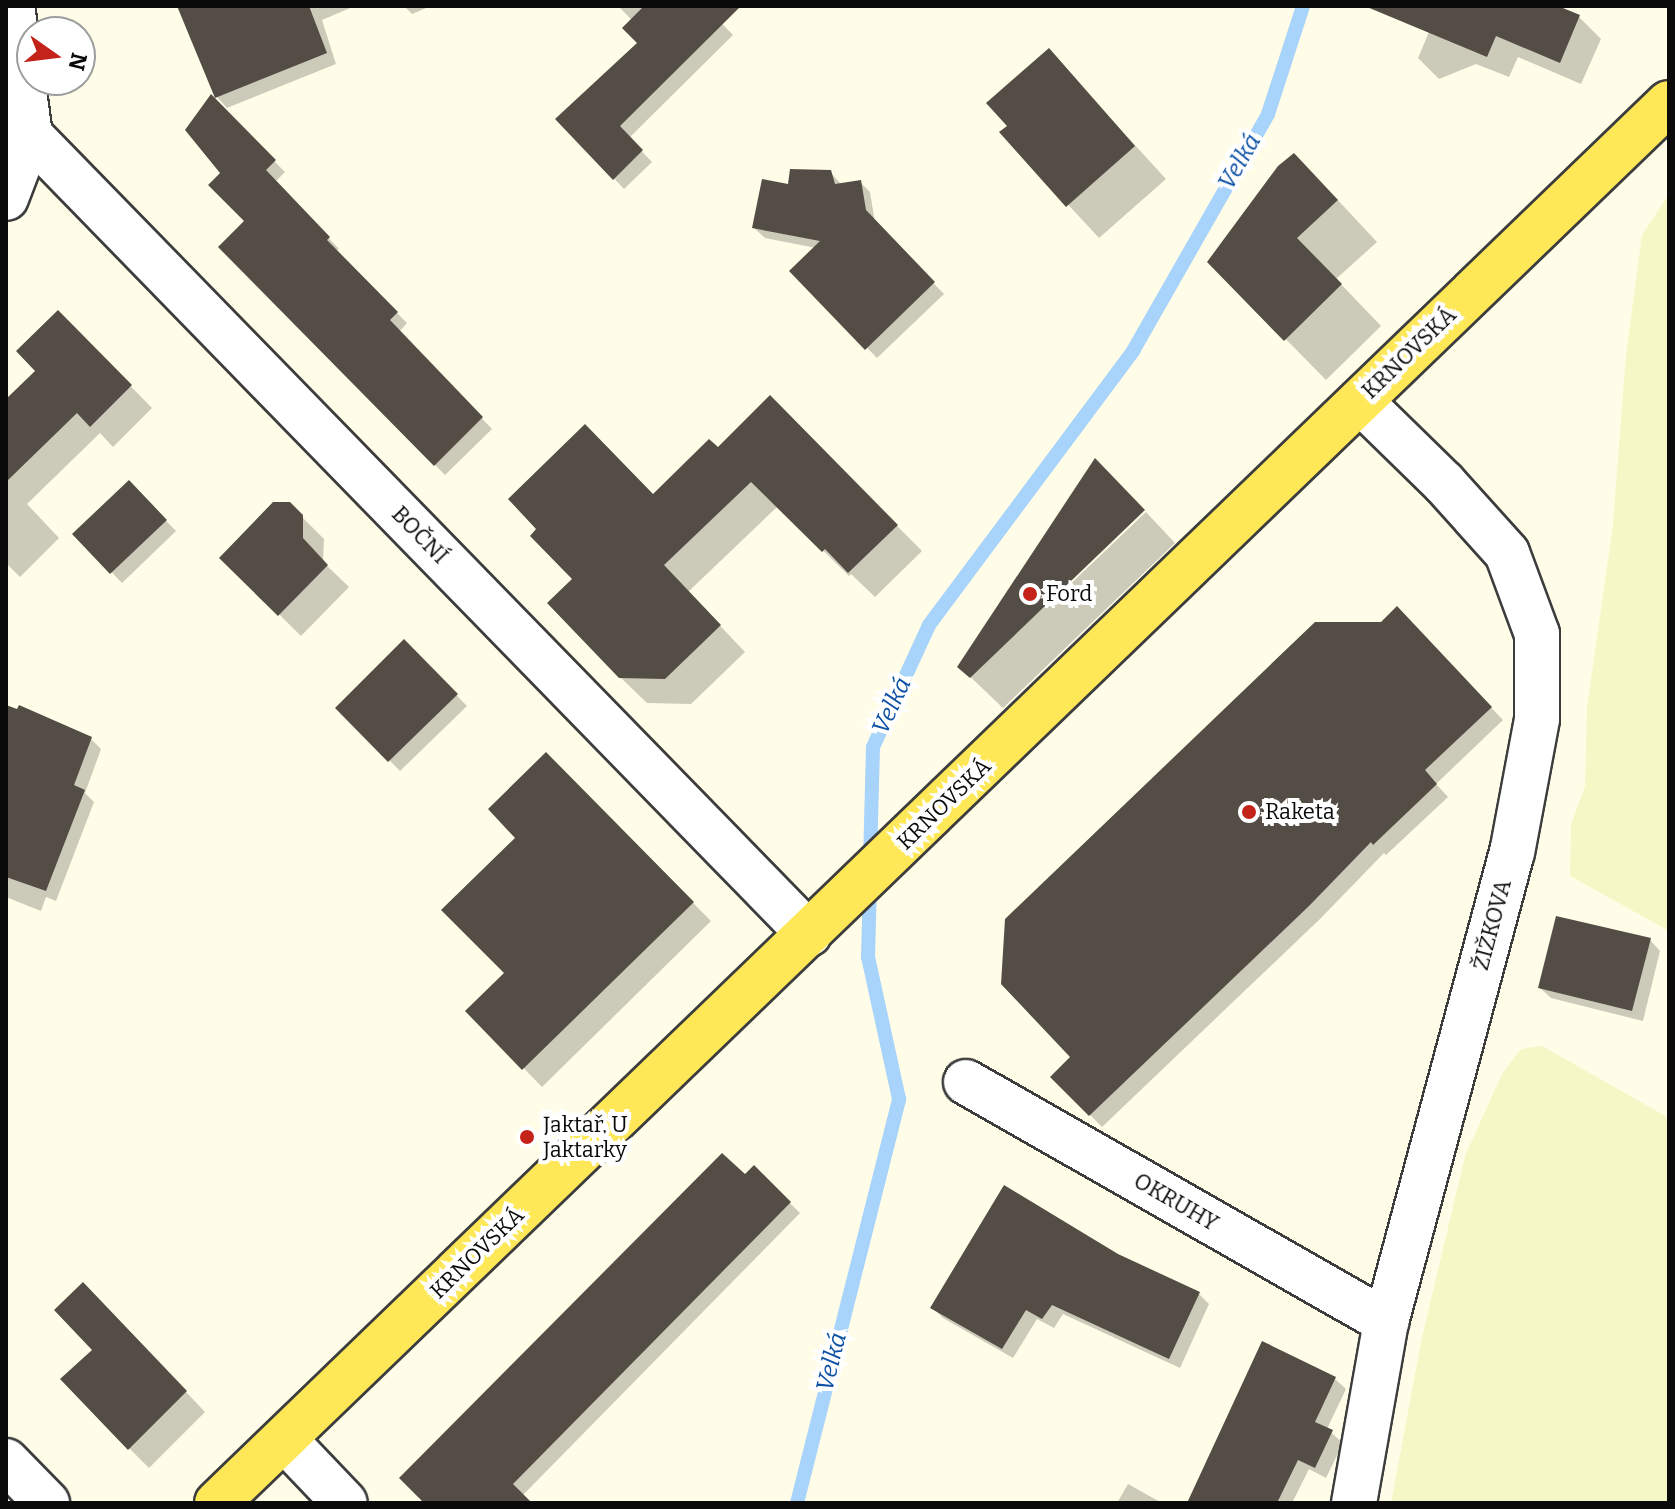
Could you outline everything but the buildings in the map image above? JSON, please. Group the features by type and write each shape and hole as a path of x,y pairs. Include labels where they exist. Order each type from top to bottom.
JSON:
{"main road":[{"name":"KRNOVSKÁ","path":"217,1503 1669,103"}],"street":[{"path":"6,198 30,135 12,6"},
{"name":"BOČNÍ","path":"30,135 809,934"},
{"name":"ŽIŽKOVA","path":"1354,1503 1386,1322 1512,853 1537,719 1537,634 1507,553 1444,483 1360,401"},
{"name":"OKRUHY","path":"966,1082 1386,1322"},
{"path":"284,1439 345,1503"},
{"path":"6,1461 47,1503"}],"green space":[{"path":"1669,194 1669,931 1570,876 1571,825 1585,786 1587,707 1613,524 1626,355 1642,235"},
{"path":"1542,1046 1669,1118 1669,1503 1391,1503 1421,1342 1465,1156 1502,1074 1521,1049"}],"waterway":[{"name":"Velká","path":"870,861 873,747 929,625 1133,351 1268,114 1303,6"},
{"name":"Velká","path":"797,1503 899,1099 868,957 870,885"}],"place":[{"name":"Ford","path":"1030,594"},
{"name":"Raketa","path":"1249,812"},
{"name":"Jaktař, U Jaktarky","path":"527,1137"}]}
